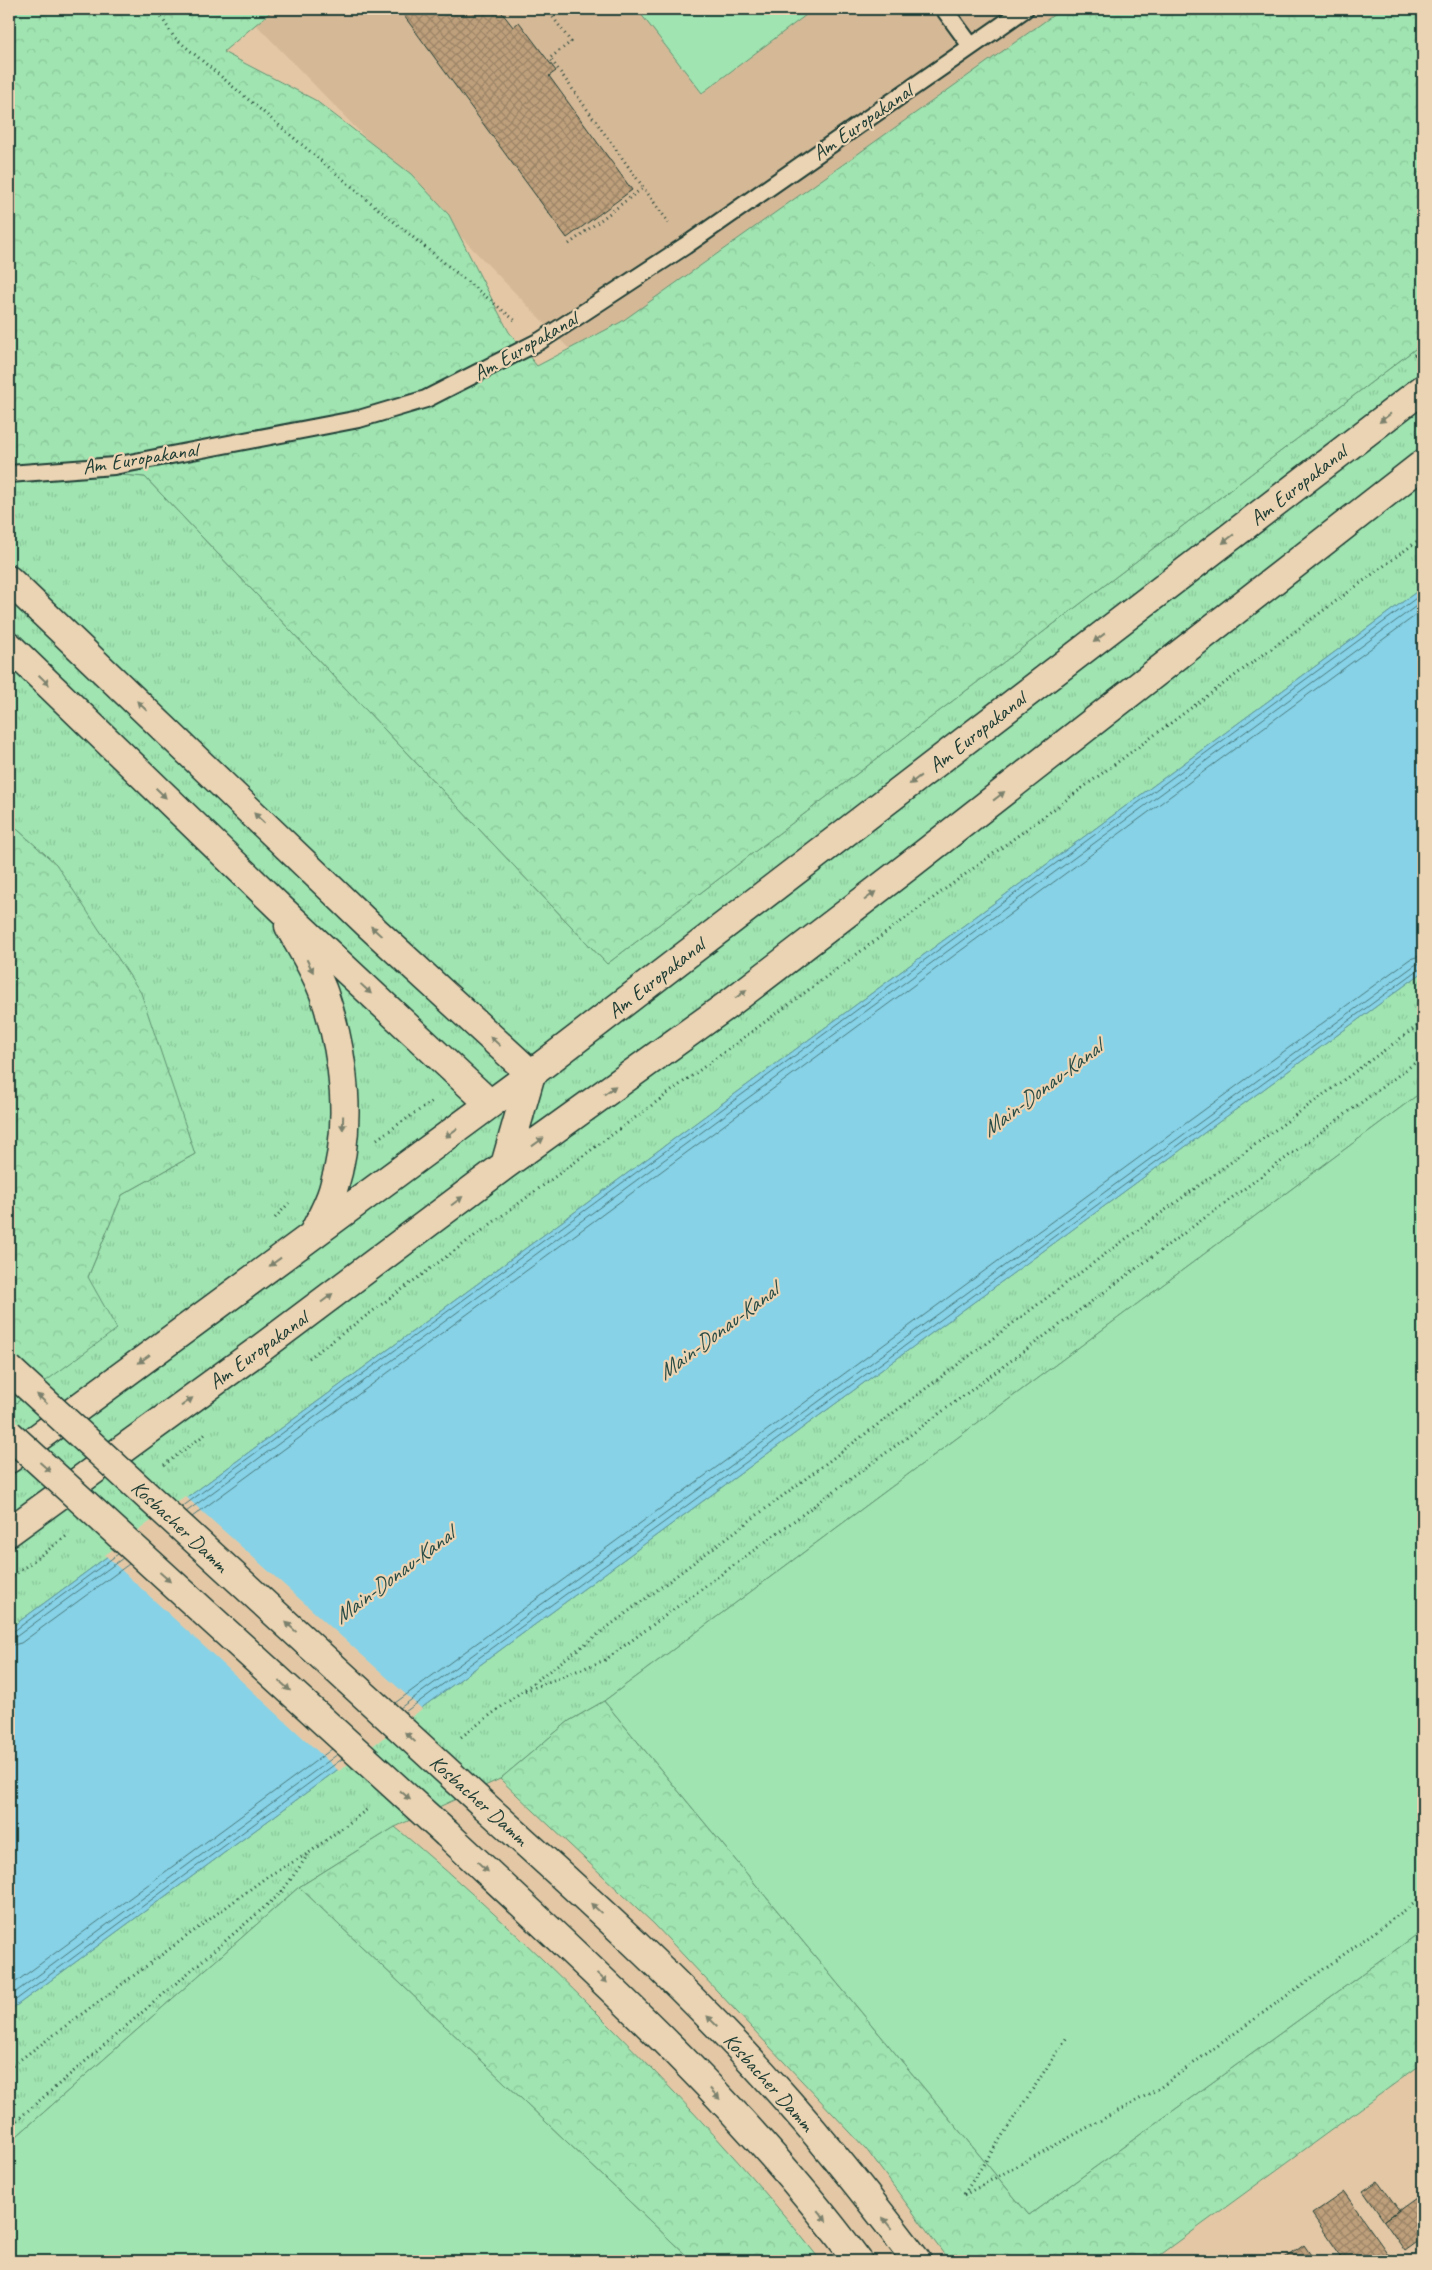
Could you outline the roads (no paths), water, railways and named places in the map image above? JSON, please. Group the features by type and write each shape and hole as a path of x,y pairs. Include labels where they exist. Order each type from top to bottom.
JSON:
{"main road":[{"name":"Am Europakanal","path":"9,1459 531,1074 1423,388"},
{"name":"Am Europakanal","path":"9,1532 268,1343 505,1165 726,1006 1423,464"},
{"path":"9,580 371,927 531,1074 505,1165"},
{"path":"9,646 280,908 490,1104 570,1118"},
{"path":"280,908 324,992 337,1043 344,1086 344,1130 338,1166 333,1190 314,1234"},
{"name":"Kosbacher Damm","path":"9,1369 640,1950 776,2088 826,2146 918,2261"},
{"path":"9,1434 447,1834 645,2019 745,2126 806,2195 858,2261"}],"lane":[{"path":"944,9 971,46"},
{"name":"Am Europakanal","path":"9,474 114,466 358,419 426,399 540,341 685,246 1025,9"}],"water":[{"name":"Main-Donau-Kanal","path":"1423,587 1423,972 9,2011 9,1629"}]}
